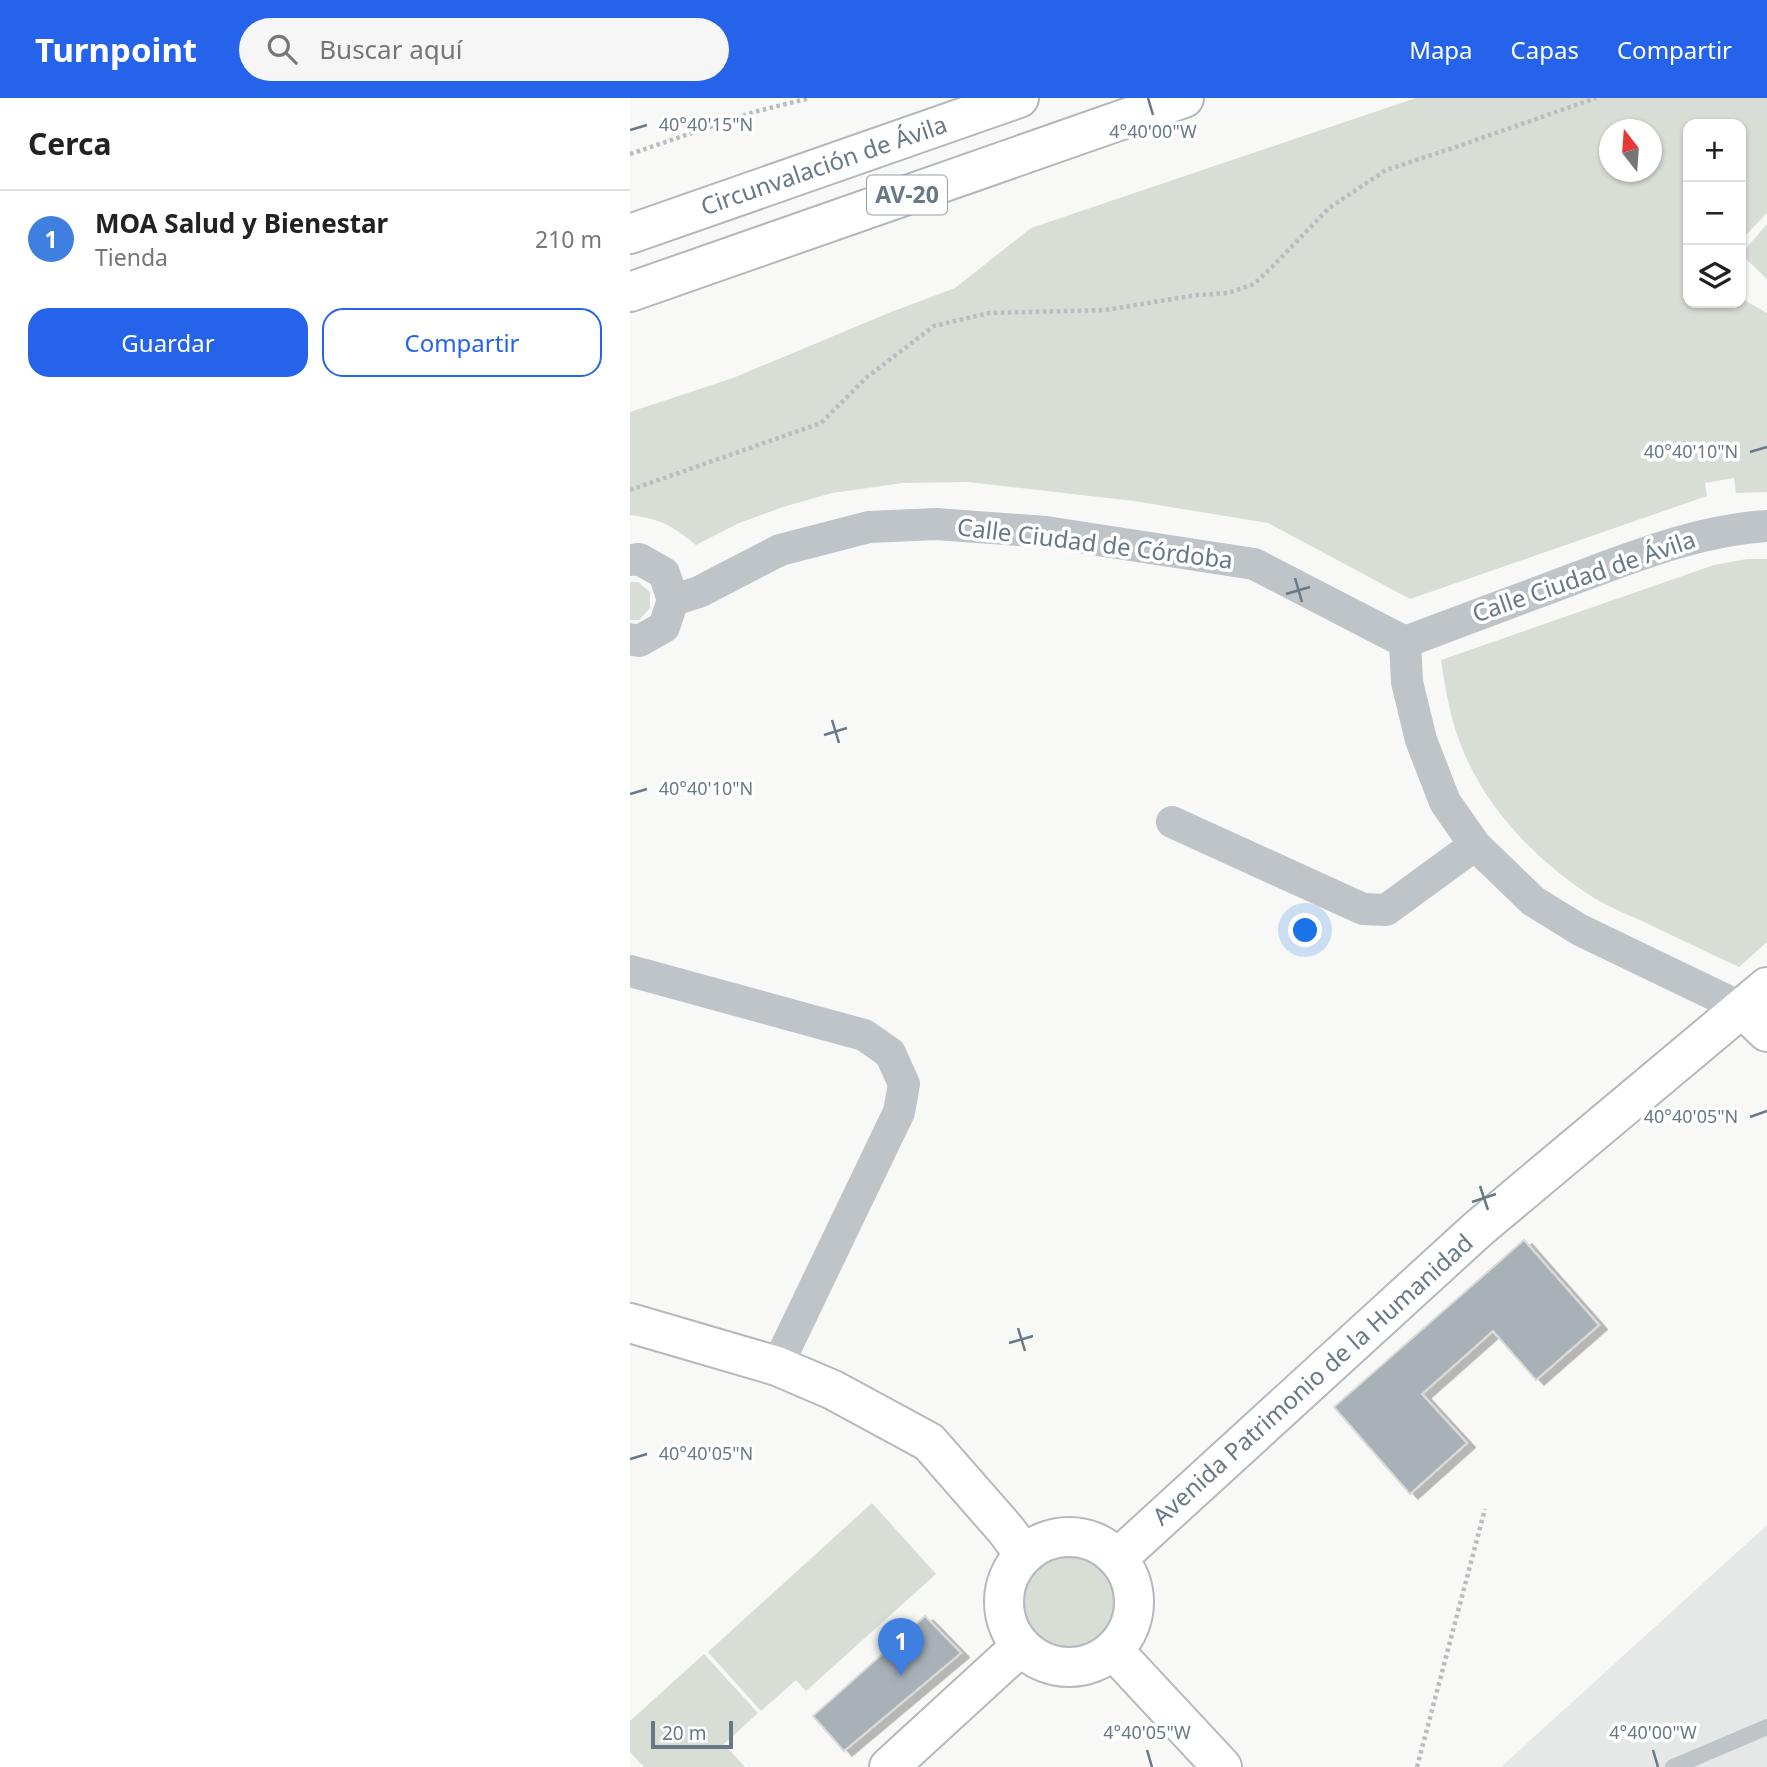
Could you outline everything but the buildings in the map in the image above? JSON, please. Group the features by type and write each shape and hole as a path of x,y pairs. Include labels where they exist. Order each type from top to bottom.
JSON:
{"main road":[{"name":"Circunvalación de Ávila","path":"630,234 1019,98"},
{"name":"AV-20","path":"630,292 1184,98"},
{"name":"Avenida Patrimonio de la Humanidad","path":"1118,1559 1478,1229 1759,1009"},
{"path":"630,1324 777,1366 833,1390 929,1441 1024,1554"},
{"path":"1055,1538 1089,1539 1118,1559 1133,1588 1132,1622 1114,1651 1084,1667 1050,1666 1020,1647 1004,1617 1006,1583 1024,1554 1055,1538"},
{"path":"889,1767 1020,1647"},
{"path":"1114,1651 1222,1767"}],"street":[{"name":"Calle Ciudad de Córdoba","path":"673,600 699,592 780,550 869,527 936,524 1046,532 1254,564 1405,642"},
{"name":"Calle Ciudad de Ávila","path":"1405,642 1618,562 1679,542 1744,527 1767,526"},
{"path":"630,561 639,559 664,573 673,600 664,627 639,641 630,639"},
{"path":"1405,642 1407,682 1421,740 1445,802 1475,845 1533,901 1580,930 1759,1009"},
{"path":"1172,822 1363,908 1386,910 1475,845"},
{"path":"630,971 864,1035 890,1053 904,1084 899,1112 777,1366"}],"lane":[{"path":"1672,1767 1767,1727"}],"path":[{"path":"630,154 754,112 810,98"},
{"path":"630,490 821,423 867,377 934,326 989,313 1105,310 1197,295 1228,293 1254,284 1329,208 1386,170 1596,98"},
{"path":"1417,1767 1485,1509"}],"shaded area":[{"path":"1416,98 1767,98 1767,213 1746,235 1746,119 1683,119 1683,308 1746,308 1746,301 1767,313 1767,492 1736,493 1734,478 1705,483 1707,496 1410,599 1268,523 1134,501 968,482 903,483 832,493 739,523 696,545 666,524 630,515 630,412 733,378 955,288 1031,228"},
{"path":"1767,224 1767,279 1746,259 1746,248"},
{"path":"1747,559 1767,559 1767,942 1739,967 1600,901 1573,884 1533,850 1498,811 1470,767 1453,723 1441,660 1714,565"},
{"path":"630,582 638,582 650,592 650,608 639,620 630,620"},
{"path":"872,1503 936,1574 806,1691 796,1680 761,1711 708,1652"},
{"path":"1767,1525 1767,1767 1501,1767"},
{"path":"1069,1552 1089,1556 1105,1567 1116,1583 1120,1603 1116,1623 1105,1639 1089,1650 1069,1654 1049,1650 1033,1639 1022,1623 1018,1603 1022,1583 1033,1567 1049,1556"},
{"path":"704,1654 758,1713 724,1744 745,1767 644,1767 630,1752 630,1721"}],"place":[{"name":"MOA Salud y Bienestar","path":"901,1676"}]}
